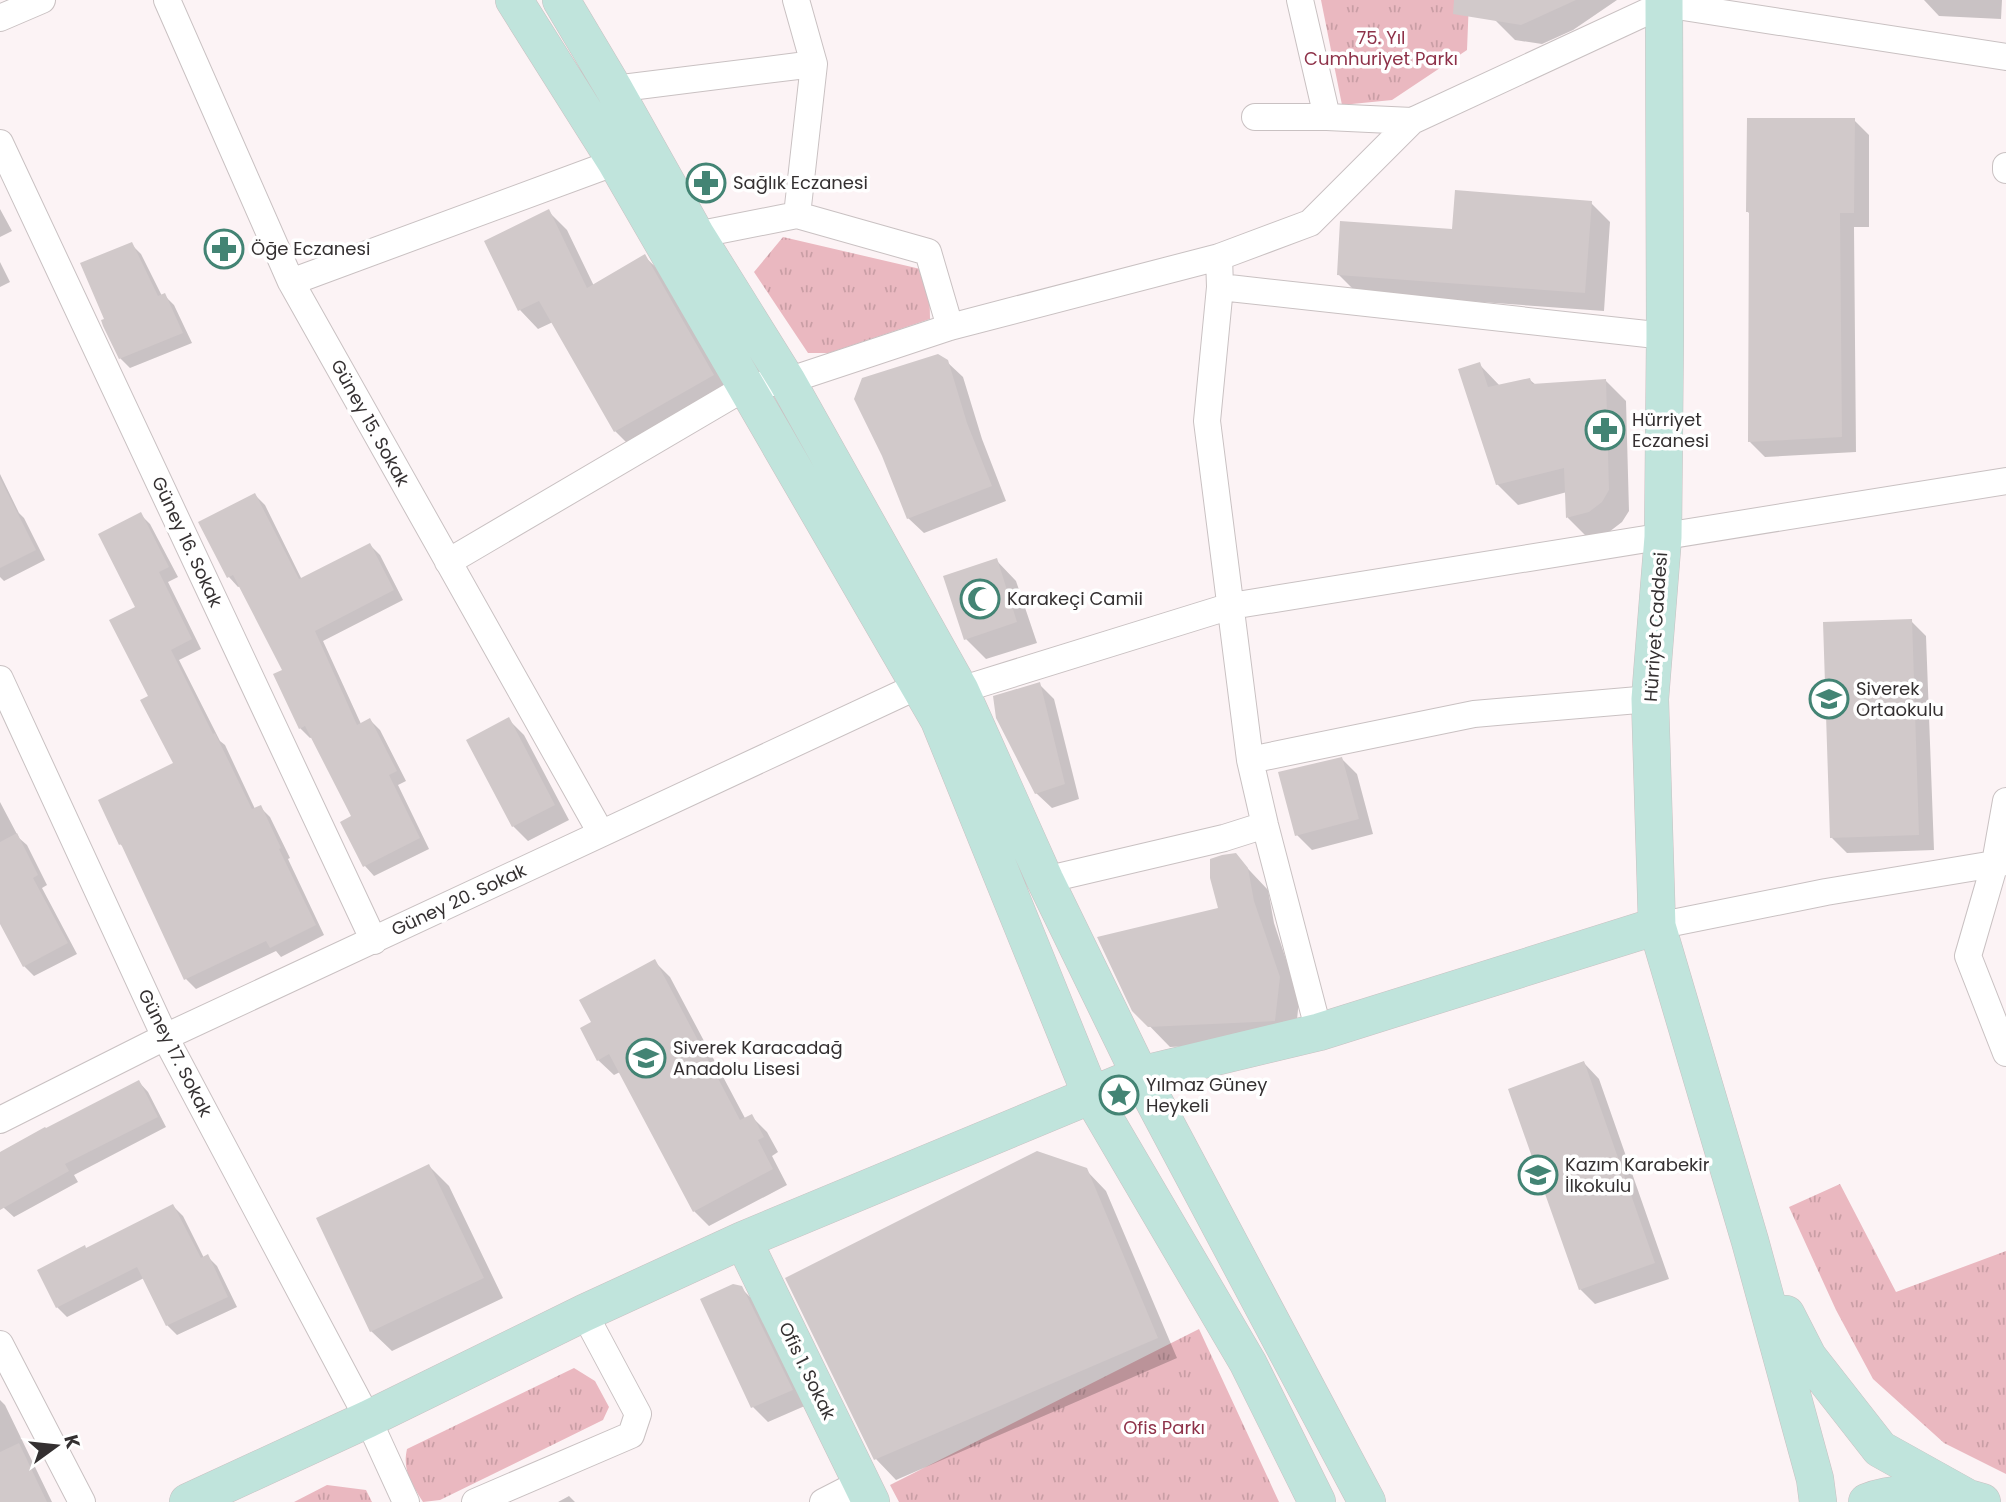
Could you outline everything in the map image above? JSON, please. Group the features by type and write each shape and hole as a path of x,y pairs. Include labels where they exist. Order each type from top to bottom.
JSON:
{"main road":[{"path":"514,0 616,162 939,720 1091,1095 1248,1363 1317,1502"},
{"path":"561,0 696,235 787,381 960,690 1045,880 1140,1075 1367,1502"},
{"name":"Hürriyet Caddesi","path":"1664,2 1663,537 1650,699 1657,926 1750,1241"},
{"path":"188,1502 743,1240 1140,1075 1319,1032 1657,926"},
{"name":"Ofis 1. Sokak","path":"743,1240 867,1492"},
{"path":"1750,1241 1808,1357 1880,1449 1975,1500"},
{"path":"1750,1241 1815,1479 1818,1502"},
{"path":"1867,1502 1882,1495 1931,1494 1975,1500"}],"street":[{"path":"0,18 42,0"},
{"name":"Güney 15. Sokak","path":"167,0 291,282 601,833"},
{"path":"796,0 814,64 797,215"},
{"path":"1300,0 1326,117"},
{"path":"448,562 746,387 787,381 950,327 1219,257 1310,223 1412,121 1664,2 2006,57"},
{"path":"614,89 814,64"},
{"path":"1255,117 1412,121"},
{"name":"Güney 16. Sokak","path":"0,143 374,940"},
{"path":"291,282 616,162"},
{"path":"696,235 797,215 928,252 950,327"},
{"path":"1219,257 1220,287 1208,421 1250,760 1319,1032"},
{"path":"1220,287 1665,337"},
{"path":"960,690 1231,606 2006,481"},
{"name":"Güney 17. Sokak","path":"0,679 165,1037 368,1419 406,1502"},
{"name":"Güney 20. Sokak","path":"0,1120 165,1037 920,685"},
{"path":"1250,760 1474,714 1650,699"},
{"path":"2006,802 2001,863 1968,956 2006,1053"},
{"path":"1045,880 1224,838 1265,825"},
{"path":"1657,926 1826,892 2001,863"},
{"path":"475,1502 631,1435 638,1414 584,1313"},
{"path":"0,1344 82,1502"},
{"path":"823,1502 867,1492"}],"green space":[{"name":"75. Yıl Cumhuriyet Parkı","path":"1321,0 1469,0 1467,50 1392,100 1342,105"},
{"path":"783,237 929,271 930,319 829,353 808,353 754,272"},
{"path":"1840,1184 1896,1292 2006,1251 2006,1474 1944,1443 1873,1379 1836,1310 1789,1207"},
{"name":"Ofis Parkı","path":"1199,1329 1279,1502 899,1502 890,1485"},
{"path":"574,1368 595,1381 609,1407 603,1420 440,1500 423,1502 407,1471 407,1449"},
{"path":"327,1485 366,1490 372,1502 294,1502"}],"building":[{"path":"1454,0 1576,0 1521,25 1453,14"},
{"path":"1747,118 1855,118 1854,213 1840,213 1842,437 1748,442"},
{"path":"1455,190 1592,201 1585,293 1337,275 1340,221 1452,229"},
{"path":"549,209 587,288 645,254 714,375 614,432 539,301 518,311 484,241"},
{"path":"132,242 158,296 165,293 183,333 119,359 103,326 101,320 104,319 80,263"},
{"path":"938,354 948,360 967,423 992,486 907,519 882,456 854,399 862,378"},
{"path":"1480,362 1488,387 1530,378 1532,384 1606,379 1609,490 1602,502 1589,512 1566,518 1564,468 1496,485 1458,369"},
{"path":"0,478 36,550 0,568"},
{"path":"255,493 299,579 370,543 394,590 315,631 357,725 370,718 397,771 389,775 420,838 363,867 340,822 351,816 305,726 299,729 273,674 282,670 233,575 227,578 198,522"},
{"path":"141,512 169,567 159,572 192,639 171,650 252,809 261,805 316,925 270,948 266,941 184,980 98,800 173,763 140,700 148,696 109,620 135,607 98,534"},
{"name":"Karakeçi Camii","path":"997,558 1017,622 964,640 943,576"},
{"path":"1912,619 1919,835 1830,838 1823,622"},
{"path":"1040,682 1065,784 1035,794 996,718 993,696"},
{"path":"509,717 555,805 512,827 466,740"},
{"path":"1342,757 1359,819 1295,836 1278,772"},
{"path":"17,833 38,875 33,878 68,943 23,967 0,924 0,842"},
{"path":"1236,853 1248,868 1254,901 1280,977 1275,1021 1148,1027 1132,1011 1097,937 1218,908 1210,878 1210,859"},
{"path":"655,959 740,1120 752,1114 764,1137 758,1140 773,1169 693,1212 609,1054 597,1061 580,1028 591,1022 579,1000"},
{"path":"1584,1061 1655,1263 1579,1290 1508,1089"},
{"path":"139,1080 158,1117 65,1164 69,1171 0,1210 0,1152"},
{"path":"1037,1151 1087,1168 1158,1338 874,1460 785,1278"},
{"path":"429,1164 484,1278 370,1332 316,1218"},
{"path":"173,1204 201,1258 208,1254 228,1297 166,1326 137,1267 56,1308 37,1270"},
{"path":"733,1284 742,1286 793,1390 751,1408 700,1299"},
{"path":"19,1443 47,1502 0,1502 0,1452"}],"place":[{"name":"Sağlık Eczanesi","path":"706,183"},
{"name":"Öğe Eczanesi","path":"224,249"},
{"name":"Hürriyet Eczanesi","path":"1605,430"},
{"name":"Karakeçi Camii","path":"980,599"},
{"name":"Siverek Ortaokulu","path":"1829,699"},
{"name":"Siverek Karacadağ Anadolu Lisesi","path":"646,1058"},
{"name":"Yılmaz Güney Heykeli","path":"1119,1095"},
{"name":"Kazım Karabekir İlkokulu","path":"1538,1175"}]}
